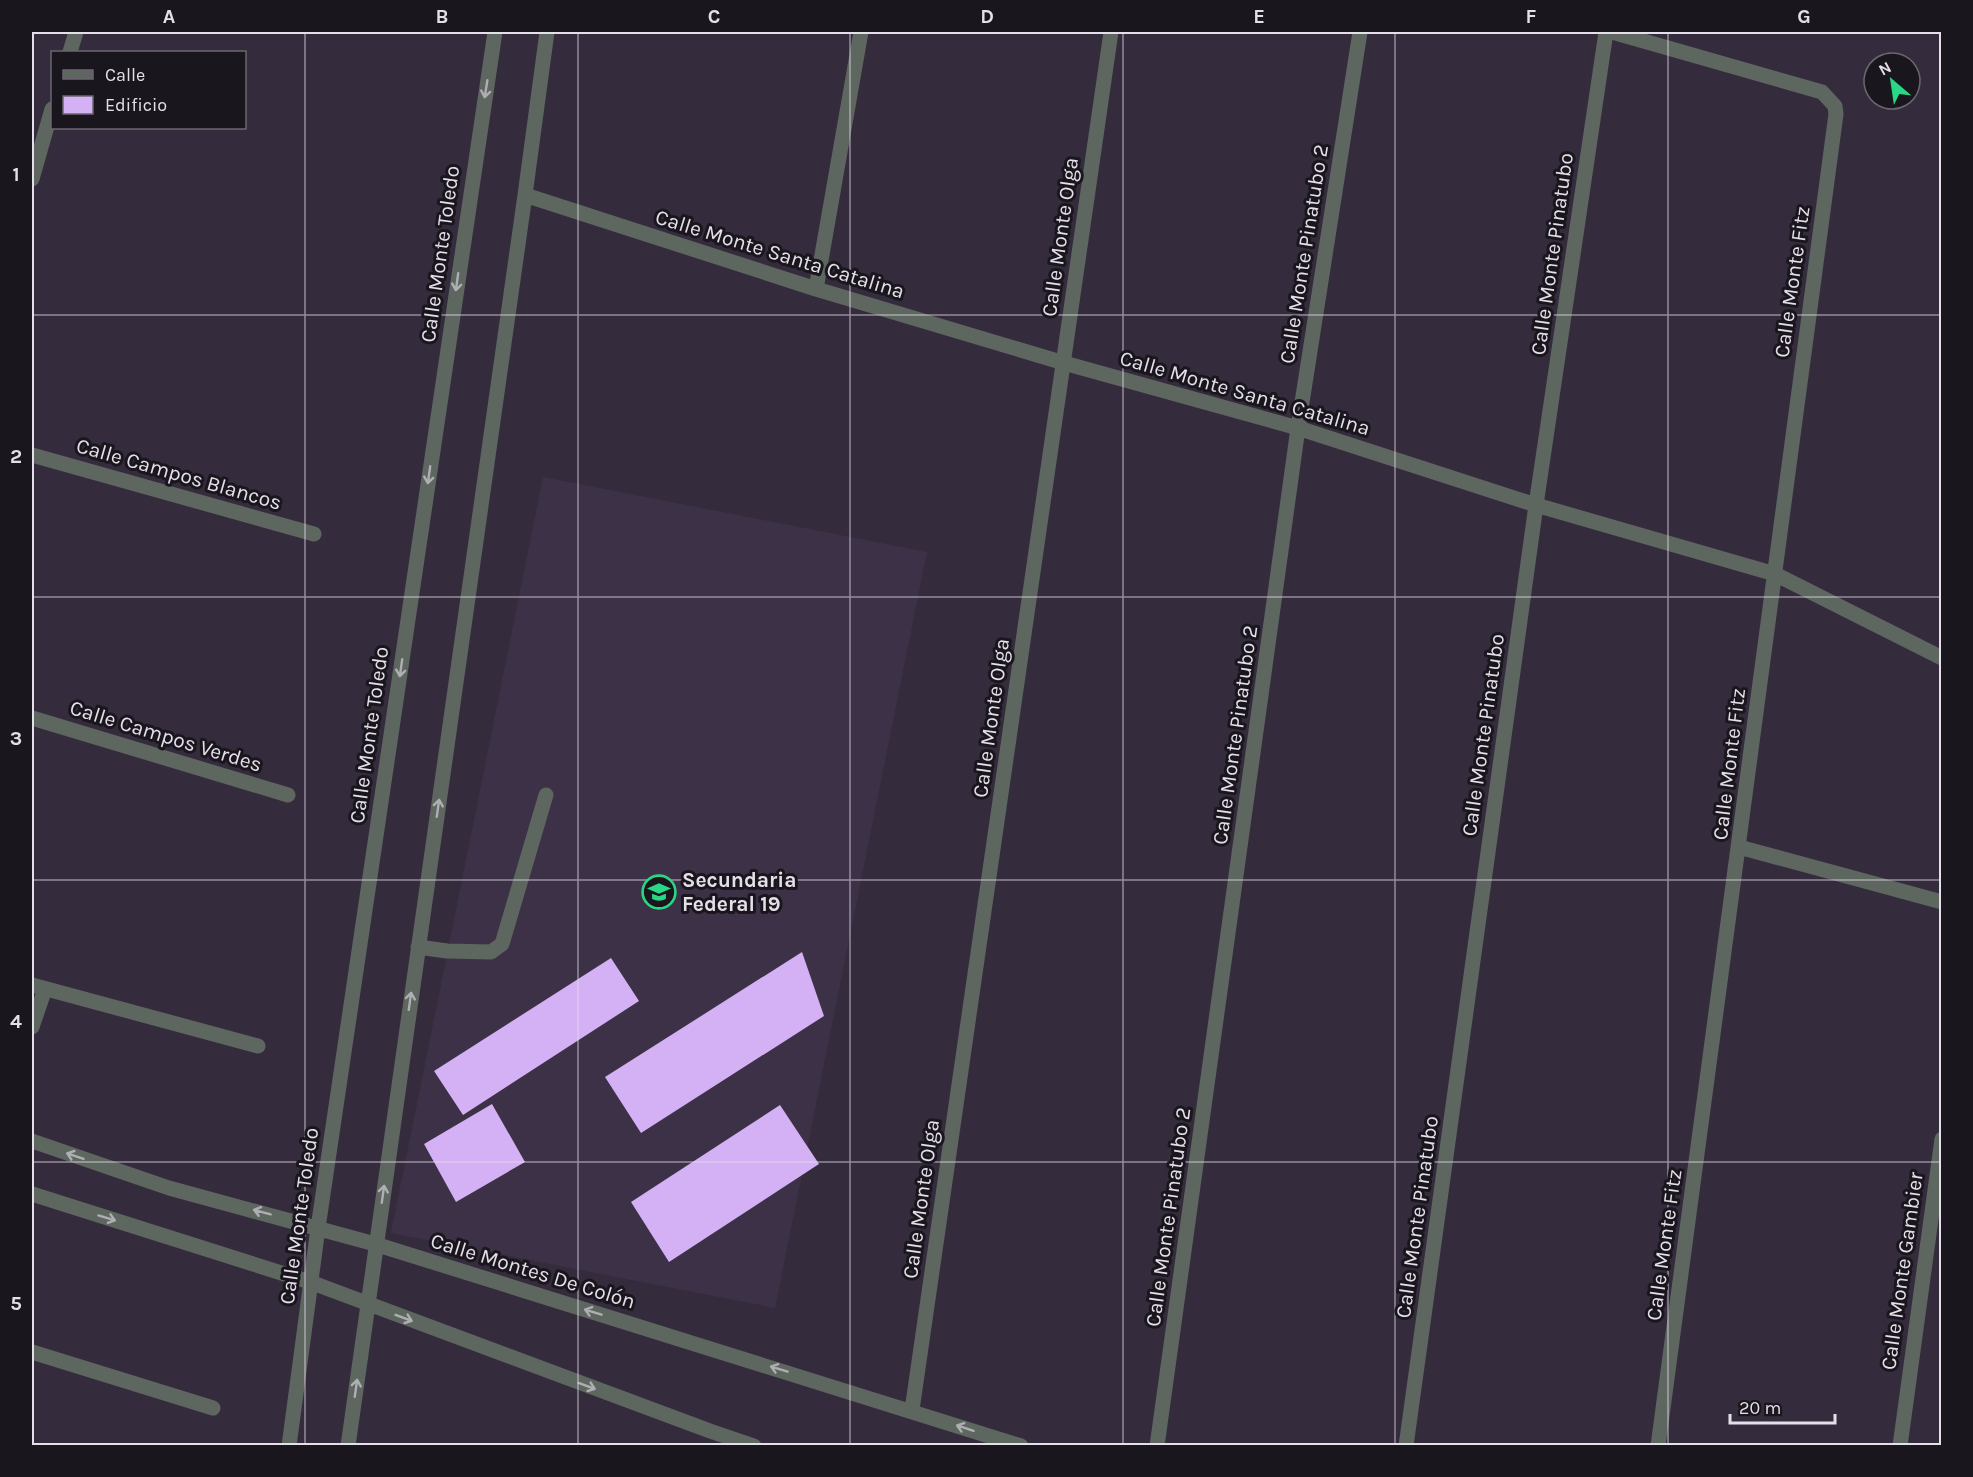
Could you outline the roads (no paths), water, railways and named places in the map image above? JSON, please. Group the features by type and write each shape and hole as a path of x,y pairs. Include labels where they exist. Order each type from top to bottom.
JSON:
{"street":[{"path":"70,51 76,32"},
{"name":"Calle Monte Toledo","path":"289,1446 310,1282 495,32"},
{"path":"348,1446 547,32"},
{"path":"816,289 861,32"},
{"name":"Calle Monte Olga","path":"912,1410 1111,32"},
{"name":"Calle Monte Pinatubo 2","path":"1157,1446 1298,428 1360,32"},
{"name":"Calle Monte Pinatubo","path":"1406,1446 1536,505 1606,32"},
{"name":"Calle Monte Fitz","path":"1612,32 1822,92 1835,106 1836,114 1658,1446"},
{"path":"32,179 51,112"},
{"name":"Calle Monte Santa Catalina","path":"525,195 816,289 1064,363 1298,428 1536,505 1774,574 1941,658"},
{"name":"Calle Campos Blancos","path":"32,455 314,534"},
{"name":"Calle Campos Verdes","path":"32,718 288,795"},
{"path":"418,947 447,951 491,952 502,944 546,795"},
{"path":"1739,847 1941,902"},
{"path":"32,1027 38,987 258,1046"},
{"name":"Calle Monte Gambier","path":"1900,1446 1941,1138"},
{"name":"Calle Montes De Colón","path":"32,1141 169,1188 375,1244 912,1410 1021,1446"},
{"path":"32,1194 310,1282 754,1446"},
{"path":"32,1352 213,1408"}],"place":[{"name":"Secundaria Federal 19","path":"659,892"}]}
